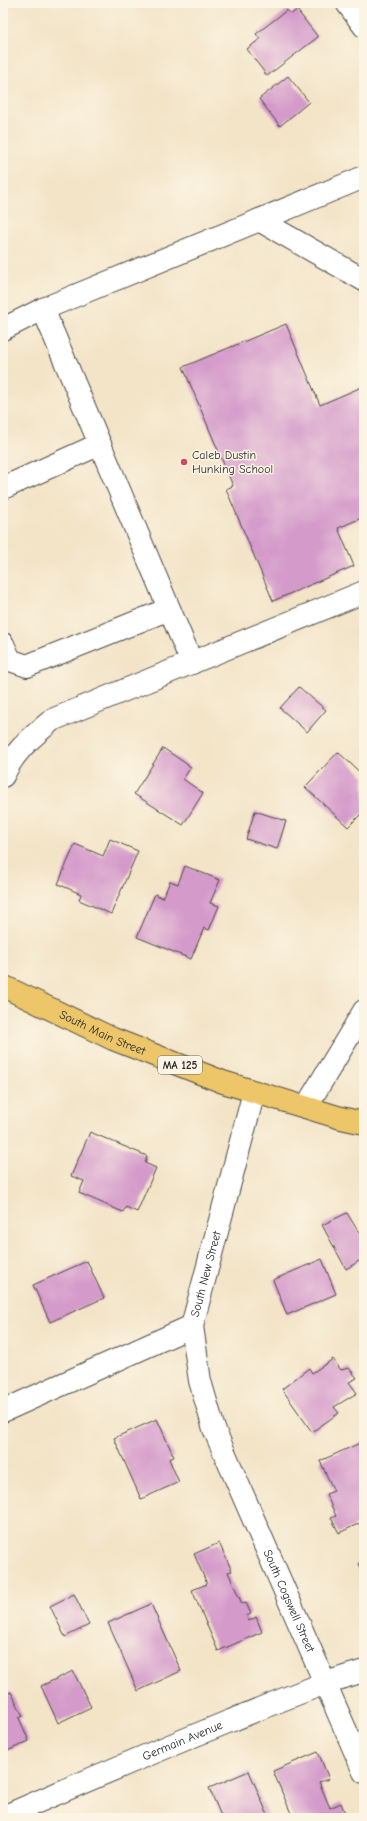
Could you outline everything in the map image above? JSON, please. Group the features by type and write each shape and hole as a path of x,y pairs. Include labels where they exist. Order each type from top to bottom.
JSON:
{"main road":[{"name":"South Main Street","path":"3,986 113,1039 223,1082 341,1118 364,1123"}],"street":[{"path":"347,3 364,26"},
{"path":"3,329 43,309 364,177"},
{"path":"259,220 364,280"},
{"path":"43,309 192,663"},
{"path":"3,488 100,444"},
{"path":"3,776 10,761 9,751 24,744 52,720 364,592"},
{"path":"3,644 10,660 27,666 169,609"},
{"path":"306,1107 364,1011"},
{"name":"South New Street","path":"3,1411 192,1326 254,1092"},
{"name":"South Cogswell Street","path":"192,1326 200,1381 214,1429 364,1772"},
{"name":"Germain Avenue","path":"3,1817 138,1759 325,1683 364,1671"}],"building":[{"path":"287,10 291,14 297,10 318,37 267,76 247,49 260,39 256,34"},
{"path":"288,76 309,102 280,126 259,99"},
{"path":"286,324 320,405 364,386 364,517 338,528 354,566 273,601 226,489 233,486 183,367"},
{"path":"299,687 326,710 307,732 280,708"},
{"path":"163,748 191,767 183,779 203,793 183,825 134,794"},
{"path":"338,752 364,776 364,811 348,827 305,787"},
{"path":"255,811 286,821 277,849 246,839"},
{"path":"110,839 138,851 111,914 79,900 81,894 58,884 75,844 103,856"},
{"path":"185,866 220,880 210,903 219,906 209,930 204,928 191,959 137,937 155,894 163,898 170,881 178,884"},
{"path":"90,1132 147,1156 145,1163 156,1168 137,1212 126,1207 123,1212 79,1193 84,1181 71,1176"},
{"path":"347,1213 364,1241 364,1258 346,1269 322,1225"},
{"path":"322,1259 336,1294 287,1315 273,1280"},
{"path":"87,1261 104,1298 50,1322 33,1285"},
{"path":"333,1359 341,1370 349,1368 357,1378 349,1382 357,1393 334,1407 339,1413 312,1432 282,1389 309,1368 312,1373"},
{"path":"157,1419 174,1457 169,1459 179,1482 141,1499 114,1438"},
{"path":"362,1442 364,1446 364,1521 339,1533 331,1518 336,1516 326,1494 334,1491 320,1461"},
{"path":"219,1543 232,1571 228,1572 242,1604 246,1603 251,1614 246,1616 249,1621 256,1617 262,1632 218,1651 192,1590 207,1584 194,1554"},
{"path":"364,1552 364,1574 359,1564"},
{"path":"74,1594 89,1625 65,1637 50,1606"},
{"path":"151,1604 181,1671 138,1691 108,1623"},
{"path":"73,1671 91,1707 58,1723 41,1686"},
{"path":"11,1692 23,1716 19,1718 29,1741 3,1753 3,1695"},
{"path":"318,1752 329,1779 319,1782 330,1808 341,1803 347,1818 293,1818 273,1771"},
{"path":"249,1771 269,1818 222,1818 209,1788"}],"place":[{"name":"Caleb Dustin Hunking School","path":"184,462"}]}
